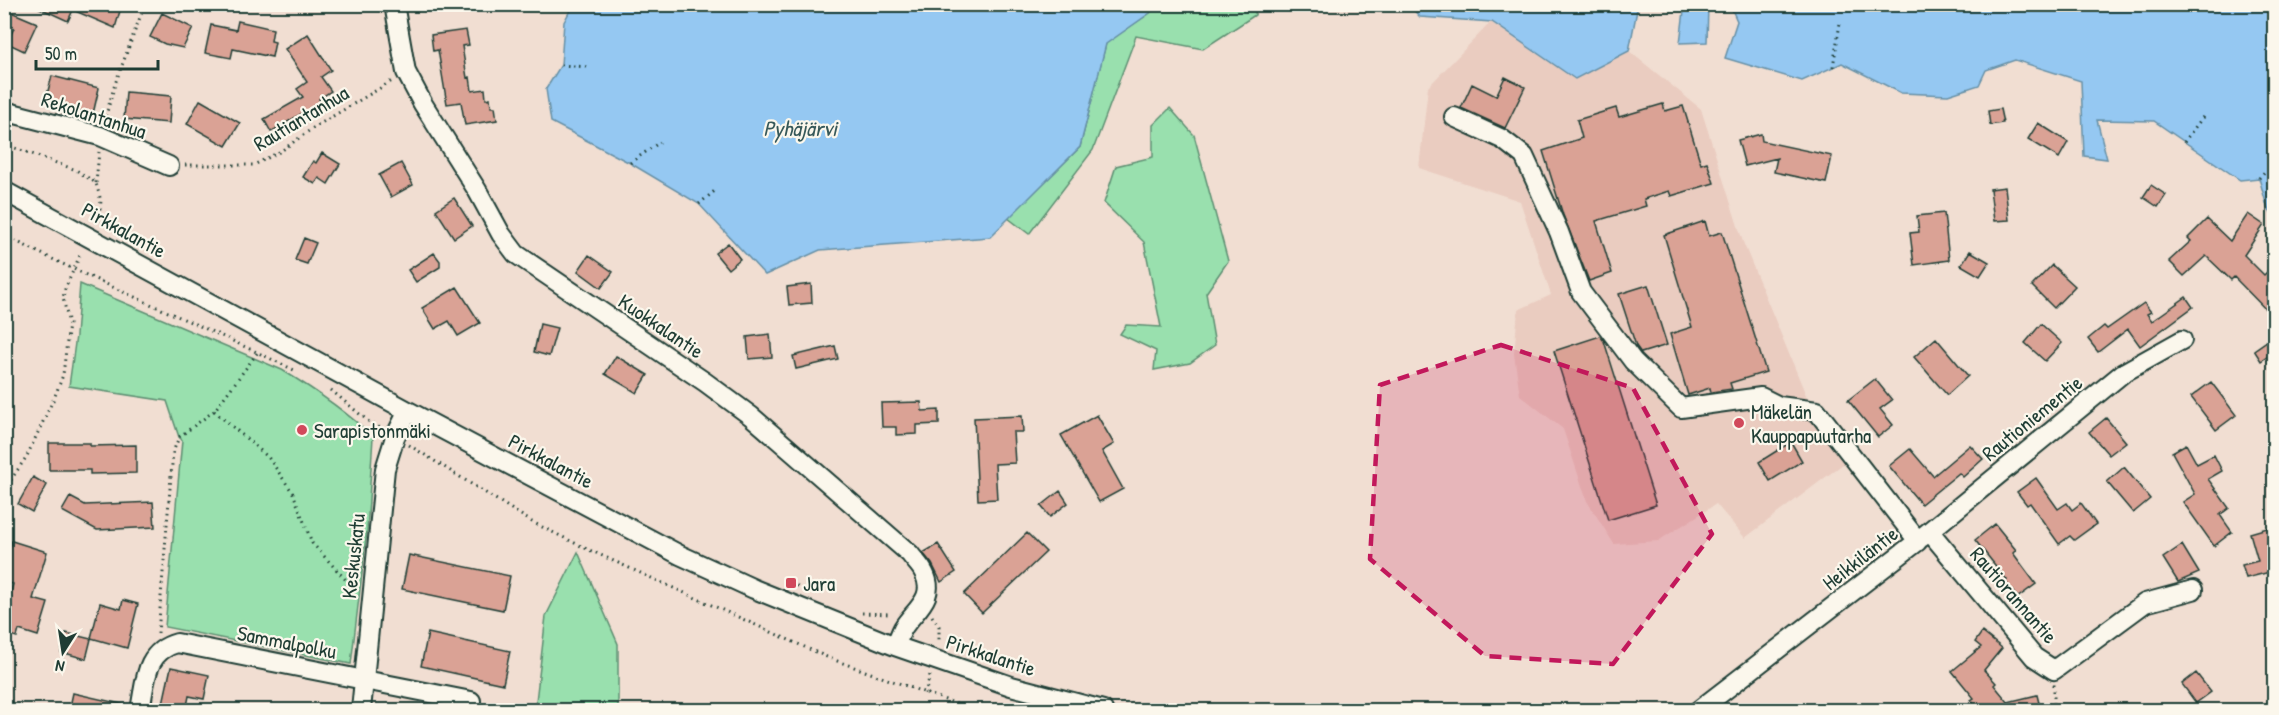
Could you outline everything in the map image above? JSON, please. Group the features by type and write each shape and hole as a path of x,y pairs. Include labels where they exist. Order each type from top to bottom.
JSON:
{"street":[{"name":"Kuokkalantie","path":"394,4 406,72 423,104 466,170 501,234 516,254 705,382 751,416 910,554 924,573 928,584 927,595 922,606 903,628 895,646"},
{"name":"Rekolantanhua","path":"4,111 100,136 169,166"},
{"name":"Heikkiläntie","path":"1454,117 1502,139 1524,156 1559,232 1581,292 1634,361 1681,408 1761,397 1779,406 1816,411 1924,537 1699,711"},
{"name":"Pirkkalantie","path":"4,191 408,411 680,555 754,589 895,646 1011,686 1103,711"},
{"name":"Rautioniementie","path":"1924,537 2123,374 2182,340"},
{"name":"Keskuskatu","path":"361,711 385,469 395,436 408,411"},
{"name":"Rautiorannantie","path":"1924,537 2034,657 2055,670 2145,603 2193,590"},
{"name":"Sammalpolku","path":"156,652 177,643 471,701"},
{"path":"140,711 149,666 156,652"}],"path":[{"path":"98,222 101,201 96,183 100,136 115,84 145,4"},
{"path":"1833,67 1840,23"},
{"path":"561,64 588,67"},
{"name":"Rautiantanhua","path":"169,166 254,165 281,151 313,128 406,72"},
{"path":"2184,142 2205,114"},
{"path":"630,163 660,142"},
{"path":"4,144 76,170 96,183"},
{"path":"2259,178 2267,169"},
{"path":"699,204 717,189"},
{"path":"4,235 72,270 298,372"},
{"path":"4,490 27,456 63,375 69,324 63,298 72,270 81,254"},
{"path":"156,652 173,452 179,437 214,411 258,352"},
{"path":"323,385 368,421 532,522 585,548 829,658 962,706 989,711"},
{"path":"214,411 268,457 293,493 312,543 354,590 371,598"},
{"path":"791,583 810,593"},
{"path":"856,611 864,614 914,614"},
{"path":"2054,711 2055,670"}],"highlighted area":[{"path":"1501,345 1633,388 1712,534 1613,664 1485,656 1370,559 1380,385"}],"shaded area":[{"name":"Mäkelän Kauppapuutarha","path":"1491,22 1575,79 1629,51 1701,109 1743,242 1817,422 1847,461 1745,538 1716,504 1658,541 1614,544 1587,501 1563,429 1520,395 1514,354 1518,310 1551,295 1520,201 1419,168 1428,87"}],"green space":[{"path":"1155,5 1256,5 1255,15 1203,49 1136,36 1093,150 1029,234 1008,218 1080,147 1106,43 1150,13"},
{"path":"1170,108 1194,135 1228,261 1206,293 1215,345 1190,363 1154,370 1156,351 1120,334 1126,325 1161,327 1144,242 1104,203 1116,166 1153,157 1153,125"},
{"path":"80,284 282,370 329,401 373,437 367,531 351,664 165,627 182,440 167,401 69,386"},
{"path":"578,552 618,644 618,710 535,710 546,616"}],"water":[{"name":"Pyhäjärvi","path":"573,4 1155,5 1150,13 1106,44 1080,147 990,237 820,250 765,275 699,204 630,163 551,122 546,89 561,65 564,22"},
{"path":"1409,5 1638,5 1629,51 1575,79 1492,22 1420,17"},
{"path":"1681,5 1708,5 1707,42 1680,43 1684,11"},
{"path":"1730,5 2274,5 2274,215 2268,210 2259,178 2240,180 2154,121 2097,120 2107,159 2084,156 2081,81 2015,60 1986,70 1979,85 1948,95 1901,93 1842,63 1802,81 1725,58 1737,21"}],"building":[{"path":"31,4 122,4 115,28 73,10 68,21"},
{"path":"4,9 37,23 24,51 7,43 14,28 4,24"},
{"path":"162,13 193,28 183,48 165,44 150,37"},
{"path":"238,21 273,29 271,41 275,42 272,57 233,49 231,58 205,53 211,25 236,30"},
{"path":"466,30 469,45 462,46 467,78 470,77 472,91 485,89 486,99 490,98 491,107 495,107 497,120 465,125 461,102 447,104 438,50 433,51 431,35"},
{"path":"308,34 331,70 321,77 331,91 319,99 321,102 271,132 264,119 303,97 297,89 307,82 285,49"},
{"path":"52,76 99,88 93,114 45,102"},
{"path":"1505,77 1525,87 1505,128 1461,108 1472,84 1496,96"},
{"path":"126,92 171,96 169,123 124,119"},
{"path":"200,100 240,123 226,146 187,124"},
{"path":"1663,104 1665,111 1683,106 1701,164 1707,162 1714,183 1671,196 1669,191 1644,199 1646,206 1596,221 1612,273 1589,281 1563,215 1543,151 1582,138 1577,120 1616,108 1619,117"},
{"path":"2000,109 2003,123 1990,125 1988,111"},
{"path":"2038,123 2068,142 2059,158 2028,139"},
{"path":"1761,134 1762,141 1832,156 1826,183 1774,172 1777,158 1745,166 1738,140"},
{"path":"322,153 340,164 328,184 319,178 315,184 303,177 313,161 316,163"},
{"path":"401,163 413,185 391,197 379,175"},
{"path":"2151,185 2166,195 2158,207 2143,197"},
{"path":"2005,187 2009,220 1994,221 1990,189"},
{"path":"454,198 472,226 454,238 436,210"},
{"path":"1944,213 1949,260 1914,265 1910,233 1919,232 1917,216"},
{"path":"2248,214 2264,225 2244,255 2264,275 2274,265 2274,318 2234,277 2231,280 2206,256 2184,276 2169,261 2191,241 2188,238 2207,219 2230,241"},
{"path":"1705,221 1709,236 1722,232 1766,372 1730,383 1732,389 1711,392 1710,388 1688,395 1670,334 1692,327 1664,235"},
{"path":"304,238 316,243 307,264 295,260"},
{"path":"728,243 740,259 728,269 715,253"},
{"path":"1970,251 1989,262 1980,276 1961,265"},
{"path":"434,253 440,261 440,267 416,282 408,270"},
{"path":"589,255 613,272 601,288 578,271"},
{"path":"2052,265 2075,286 2054,308 2032,286"},
{"path":"811,284 812,303 789,305 787,287"},
{"path":"1648,285 1667,345 1641,353 1636,346 1619,294"},
{"path":"457,287 480,323 458,336 449,321 435,329 422,308"},
{"path":"2186,297 2193,307 2140,346 2128,329 2098,352 2088,339 2104,326 2107,329 2144,303 2151,312 2147,314 2152,321"},
{"path":"540,324 557,328 549,356 534,352"},
{"path":"2041,324 2062,343 2045,361 2025,343"},
{"path":"770,334 772,357 749,359 747,337"},
{"path":"1600,336 1604,341 1656,505 1608,520 1554,351"},
{"path":"2274,336 2274,352 2261,361 2254,350"},
{"path":"1936,338 1968,376 1947,395 1914,357"},
{"path":"835,346 838,359 796,369 793,356"},
{"path":"616,356 648,375 637,393 605,374"},
{"path":"1875,379 1892,400 1880,409 1893,425 1878,437 1848,400"},
{"path":"2211,382 2236,415 2216,430 2191,397"},
{"path":"921,402 922,411 939,410 939,424 917,425 917,434 896,435 896,427 882,427 881,403"},
{"path":"1097,415 1114,444 1102,451 1123,489 1099,502 1061,435"},
{"path":"1022,416 1023,432 1013,432 1015,463 995,464 997,499 978,500 974,418"},
{"path":"2106,418 2126,442 2109,455 2089,432"},
{"path":"1791,442 1802,461 1770,481 1759,462"},
{"path":"49,443 90,443 90,446 136,445 136,473 90,474 90,470 49,470"},
{"path":"2186,444 2197,464 2214,455 2222,471 2208,479 2229,508 2220,515 2232,532 2214,546 2183,502 2195,494 2172,452"},
{"path":"1970,445 1983,459 1963,477 1959,473 1921,504 1889,466 1910,449 1933,476"},
{"path":"2124,467 2150,499 2133,513 2107,482"},
{"path":"33,477 47,485 32,512 18,504"},
{"path":"2036,478 2058,509 2067,503 2072,510 2081,503 2096,524 2074,540 2070,536 2059,544 2030,503 2027,505 2017,492"},
{"path":"1060,491 1068,503 1050,517 1041,506"},
{"path":"70,497 85,505 153,502 155,527 97,530 62,511"},
{"path":"1995,524 2016,550 2013,553 2036,584 2017,598 2005,581 2007,580 1975,540"},
{"path":"2274,526 2274,571 2246,578 2242,565 2258,561 2250,533"},
{"path":"1027,533 1046,552 982,613 964,594"},
{"path":"12,541 47,552 33,599 48,603 38,636 19,630 17,637 4,633 4,615 13,584 4,582 4,566"},
{"path":"938,544 956,572 941,582 932,564 923,553"},
{"path":"2182,545 2199,573 2178,582 2163,558"},
{"path":"409,555 510,576 503,610 402,589"},
{"path":"123,600 138,604 127,648 91,638 100,603 121,609"},
{"path":"1982,632 2002,648 1984,670 1996,683 1994,685 2008,702 2037,695 2041,711 1979,711 1971,700 1974,698 1952,671 1981,647 1975,642"},
{"path":"66,633 91,639 86,659 61,652"},
{"path":"428,633 510,651 503,684 421,666"},
{"path":"171,667 209,675 204,699 189,696 186,711 162,708"},
{"path":"2196,673 2211,692 2196,703 2182,684"},
{"path":"73,693 126,705 126,711 69,711"}],"place":[{"name":"Mäkelän Kauppapuutarha","path":"1739,423"},
{"name":"Sarapistonmäki","path":"302,430"},
{"name":"Jara","path":"791,583"}]}
